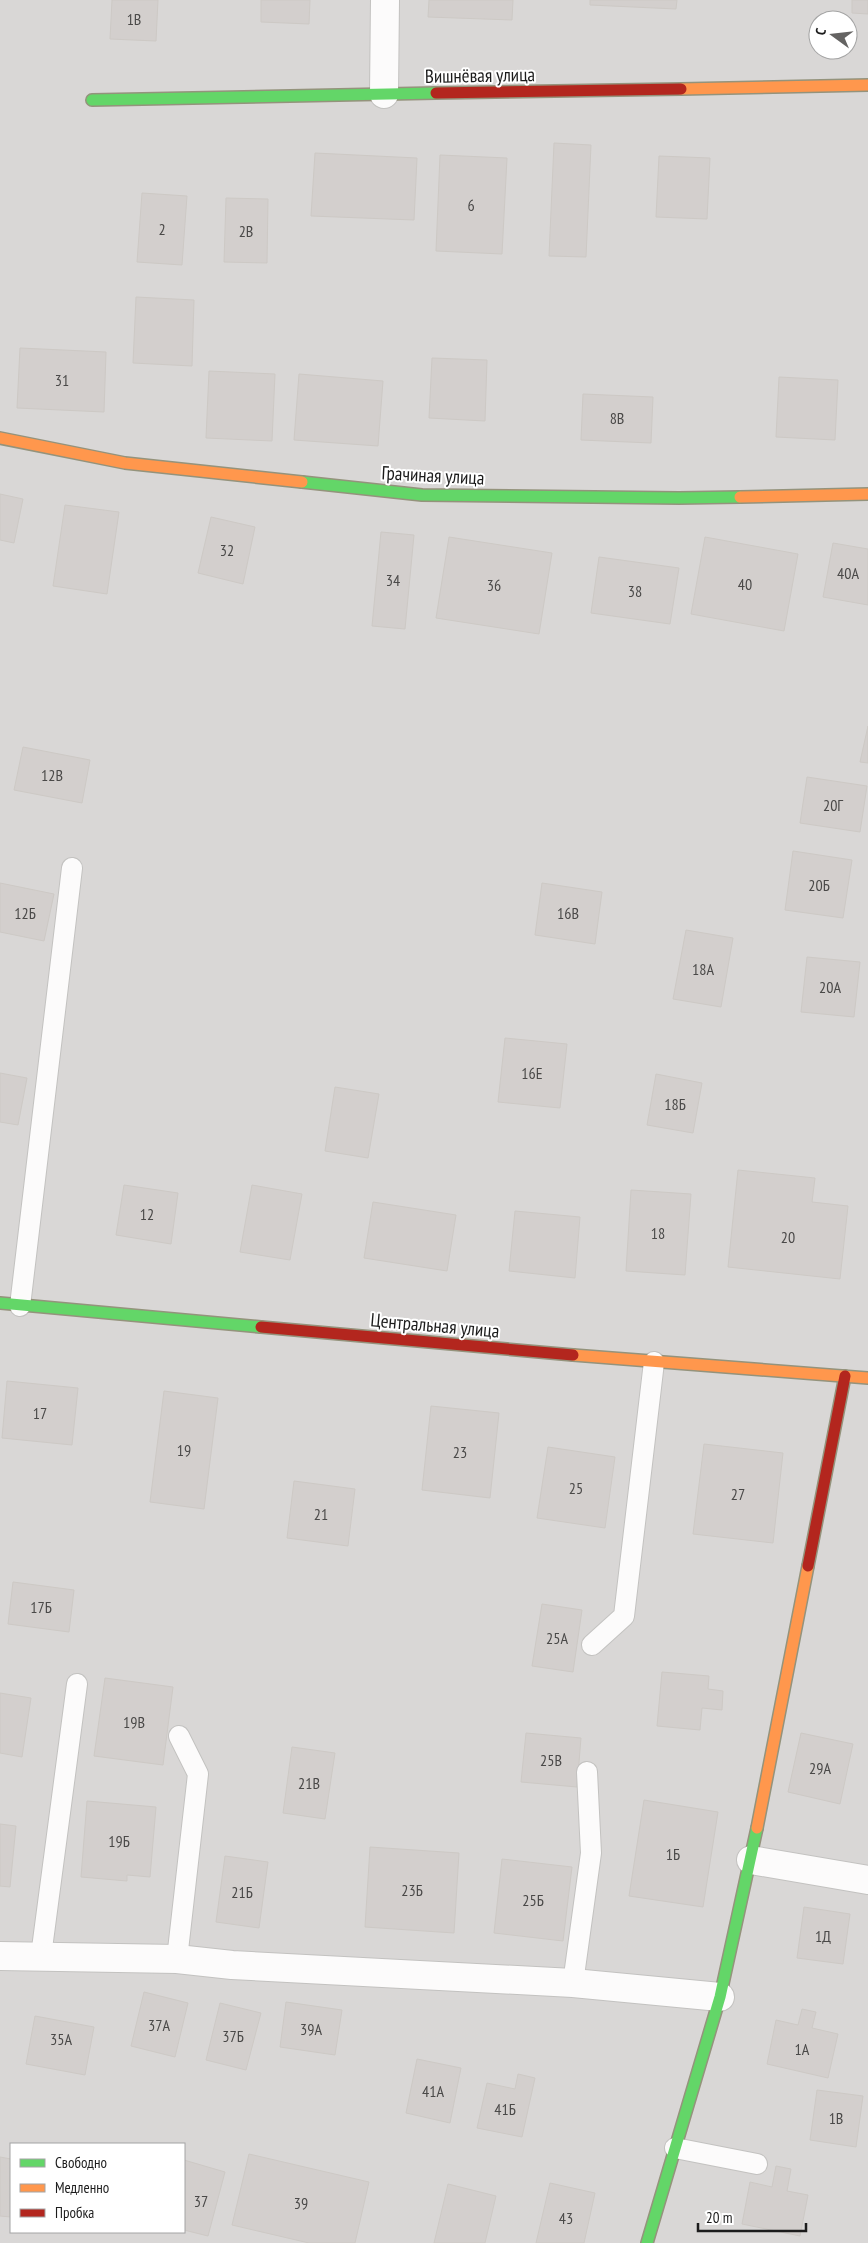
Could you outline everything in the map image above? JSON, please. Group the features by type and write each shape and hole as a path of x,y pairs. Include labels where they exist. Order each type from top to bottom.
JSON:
{"street":[{"path":"384,94 385,0"},
{"name":"Вишнёвая улица","path":"92,100 868,85"},
{"name":"Грачиная улица","path":"0,438 125,463 422,495 679,498 868,494"},
{"name":"Центральная улица","path":"0,1303 654,1362 868,1378"},
{"path":"647,2243 720,1997 751,1860 845,1376"},
{"path":"751,1860 868,1880"},
{"path":"0,1956 177,1959 232,1965 573,1983 720,1997"}],"lane":[{"path":"20,1306 72,868"},
{"path":"592,1645 624,1616 654,1362"},
{"path":"41,1956 76,1684"},
{"path":"177,1959 198,1774 179,1736"},
{"path":"573,1983 591,1853 587,1772"},
{"path":"675,2148 757,2164"}],"shaded area":[{"path":"0,0 868,0 868,2243 0,2243"}],"building":[{"path":"112,0 158,0 156,41 110,39"},
{"path":"261,0 310,0 309,24 261,22"},
{"path":"429,0 513,0 512,20 428,17"},
{"path":"590,0 677,0 676,9 590,5"},
{"path":"852,0 868,0 868,14 858,13 858,10 852,10"},
{"path":"554,143 591,145 586,257 549,256"},
{"path":"315,153 417,158 414,220 311,216"},
{"path":"440,155 507,158 502,254 436,251"},
{"path":"659,156 710,158 707,219 656,217"},
{"path":"142,193 187,196 182,265 137,262"},
{"path":"226,198 268,199 267,263 224,262"},
{"path":"136,297 194,300 192,366 133,363"},
{"path":"20,348 106,352 104,412 17,408"},
{"path":"432,358 487,360 485,421 429,418"},
{"path":"209,371 275,374 272,441 206,438"},
{"path":"299,374 383,381 378,446 294,440"},
{"path":"779,377 838,380 835,440 776,437"},
{"path":"583,394 653,397 651,443 581,440"},
{"path":"0,494 23,499 14,543 0,540"},
{"path":"65,505 119,512 107,594 53,586"},
{"path":"211,517 255,527 243,584 198,573"},
{"path":"381,532 414,535 405,629 372,626"},
{"path":"449,537 552,553 539,634 436,618"},
{"path":"705,537 798,554 784,631 691,614"},
{"path":"833,543 868,549 868,605 823,597"},
{"path":"599,557 679,568 670,624 591,613"},
{"path":"868,726 868,763 860,762"},
{"path":"23,747 90,760 82,803 14,790"},
{"path":"807,777 867,786 860,832 800,823"},
{"path":"793,851 852,860 843,918 785,910"},
{"path":"0,883 54,894 44,941 0,932"},
{"path":"542,883 602,892 595,944 535,935"},
{"path":"686,930 733,938 721,1007 673,999"},
{"path":"807,957 860,962 854,1017 801,1012"},
{"path":"505,1038 567,1044 560,1108 498,1102"},
{"path":"0,1073 27,1078 18,1125 0,1122"},
{"path":"656,1074 702,1083 693,1133 647,1125"},
{"path":"335,1087 379,1094 368,1158 325,1151"},
{"path":"738,1170 815,1178 812,1202 848,1206 840,1279 728,1267"},
{"path":"124,1185 178,1193 171,1244 116,1235"},
{"path":"252,1185 302,1194 290,1260 240,1252"},
{"path":"631,1190 691,1194 685,1275 626,1271"},
{"path":"373,1202 456,1215 447,1271 364,1258"},
{"path":"515,1211 580,1217 575,1278 509,1271"},
{"path":"7,1381 78,1388 72,1445 2,1438"},
{"path":"164,1391 218,1398 204,1509 150,1502"},
{"path":"431,1406 499,1413 490,1498 422,1490"},
{"path":"704,1444 783,1453 773,1543 693,1534"},
{"path":"548,1447 615,1457 605,1528 537,1518"},
{"path":"294,1481 355,1489 348,1546 287,1538"},
{"path":"13,1582 74,1590 69,1632 8,1624"},
{"path":"542,1604 582,1610 573,1672 532,1666"},
{"path":"662,1672 709,1676 708,1689 723,1691 722,1710 702,1708 700,1730 657,1726"},
{"path":"105,1678 173,1687 163,1765 94,1756"},
{"path":"0,1693 31,1698 22,1757 0,1753"},
{"path":"526,1733 581,1738 577,1787 521,1782"},
{"path":"801,1733 853,1744 840,1804 788,1792"},
{"path":"292,1747 335,1753 325,1819 283,1813"},
{"path":"644,1800 718,1812 703,1907 629,1896"},
{"path":"87,1801 156,1807 150,1877 127,1875 127,1881 81,1877"},
{"path":"0,1824 16,1826 10,1887 0,1886"},
{"path":"370,1847 459,1853 454,1933 365,1927"},
{"path":"225,1856 268,1862 259,1928 216,1922"},
{"path":"502,1859 572,1867 563,1941 494,1933"},
{"path":"804,1907 850,1914 843,1964 797,1958"},
{"path":"144,1992 188,2003 175,2057 131,2046"},
{"path":"286,2002 342,2010 335,2055 280,2047"},
{"path":"220,2003 261,2013 246,2070 206,2060"},
{"path":"802,2009 816,2012 812,2028 838,2034 828,2078 767,2064 776,2020 798,2025"},
{"path":"35,2016 94,2027 85,2075 26,2064"},
{"path":"417,2059 461,2068 450,2123 406,2113"},
{"path":"518,2074 535,2078 522,2137 477,2128 487,2083 515,2089"},
{"path":"817,2090 863,2096 856,2147 810,2140"},
{"path":"249,2154 369,2182 355,2243 309,2243 232,2225"},
{"path":"0,2157 10,2159 10,2217 0,2216"},
{"path":"185,2160 225,2172 208,2236 185,2230"},
{"path":"776,2166 791,2169 787,2191 808,2195 800,2236 742,2224 750,2182 772,2187"},
{"path":"550,2183 595,2193 584,2243 536,2243"},
{"path":"448,2184 496,2196 485,2243 434,2243"}],"traffic: fast":[{"path":"92,100 436,93"},
{"path":"302,482 422,495 740,497"},
{"path":"0,1303 261,1327"},
{"path":"647,2243 720,1997 757,1828"}],"traffic: slow":[{"path":"681,89 868,85"},
{"path":"0,438 125,463 302,482"},
{"path":"740,497 868,494"},
{"path":"573,1355 868,1378"},
{"path":"757,1828 808,1566"}],"traffic: jam":[{"path":"436,93 681,89"},
{"path":"261,1327 573,1355"},
{"path":"808,1566 845,1376"}]}
